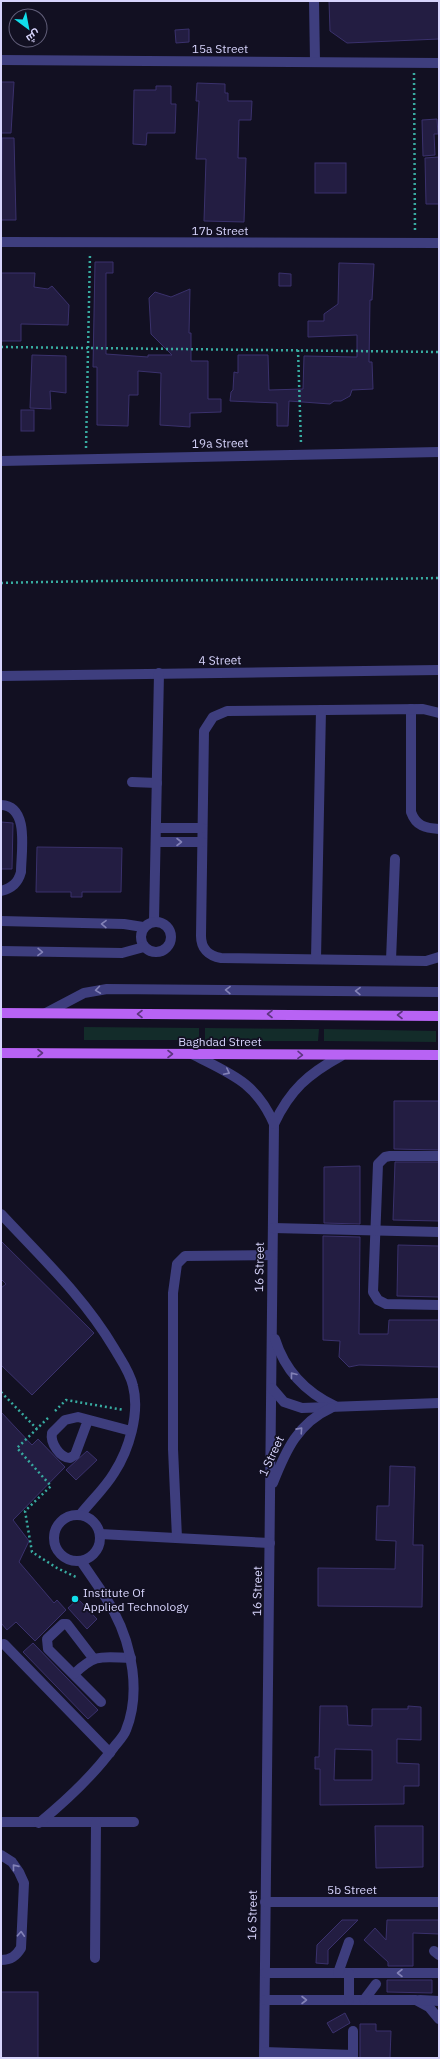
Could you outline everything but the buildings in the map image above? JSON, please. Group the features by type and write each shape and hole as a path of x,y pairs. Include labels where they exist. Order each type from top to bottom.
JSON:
{"main road":[{"path":"1,1013 439,1016"},
{"name":"Baghdad Street","path":"1,1053 439,1056"}],"street":[{"path":"314,1 315,62"},
{"name":"15a Street","path":"1,60 439,63"},
{"name":"17b Street","path":"1,242 439,243"},
{"name":"19a Street","path":"1,461 85,458 439,452"},
{"name":"4 Street","path":"1,676 439,670"},
{"path":"154,921 159,674"},
{"path":"411,709 411,812 419,825 424,828 439,829"},
{"path":"439,713 430,709 227,712 220,713 209,721 204,731 201,941 206,952 210,955 221,958 426,961 439,957"},
{"path":"316,959 321,710"},
{"path":"132,782 157,782"},
{"path":"1,805 11,806 16,810 21,822 20,872 18,880 12,887 1,891"},
{"path":"156,828 202,828"},
{"path":"156,842 202,842"},
{"path":"391,960 396,859"},
{"path":"1,921 124,924 143,927 154,921 161,922 167,926 171,932 171,939 168,946 163,950 156,952 149,951 144,947 140,934 143,927"},
{"path":"1,951 122,953 144,947"},
{"path":"46,1013 84,992 107,989 439,992"},
{"name":"16 Street","path":"192,1054 246,1083 258,1095 268,1109 274,1124 264,2055"},
{"name":"16 Street","path":"274,1124 284,1103 296,1088 310,1076 341,1056"},
{"path":"439,1156 390,1156 381,1160 376,1169 373,1292 378,1300 386,1304 439,1305"},
{"path":"1,1214 84,1302 103,1328 133,1384 135,1396 134,1411 131,1431 125,1451 115,1472 80,1515"},
{"path":"273,1228 439,1232"},
{"path":"177,1538 173,1449 173,1293 177,1264 185,1256 272,1255"},
{"name":"1 Street","path":"272,1330 282,1358 296,1379 314,1395 335,1406"},
{"name":"1 Street","path":"272,1388 284,1402 302,1408 439,1403"},
{"name":"1 Street","path":"271,1490 284,1454 297,1434 314,1418 335,1406"},
{"path":"88,1420 131,1431"},
{"path":"80,1515 89,1518 96,1524 100,1534 100,1541 94,1554 81,1561 71,1561 62,1556 56,1548 54,1539 55,1529 61,1521 70,1516 80,1515"},
{"path":"100,1534 270,1543"},
{"path":"39,1822 64,1802 110,1753 126,1731 132,1707 133,1682 131,1658 124,1634 114,1611 81,1561"},
{"path":"93,1658 70,1626 63,1624 47,1639 46,1645 101,1702"},
{"path":"4,1644 110,1753"},
{"path":"74,1674 93,1658 131,1658"},
{"path":"1,1822 134,1822"},
{"path":"95,1958 96,1822"},
{"path":"1,1855 12,1862 24,1883 21,1948 17,1955 10,1959 1,1960"},
{"name":"5b Street","path":"266,1902 439,1902"},
{"path":"338,1973 349,1942"},
{"path":"349,1973 349,2000"},
{"path":"265,1974 439,1973"},
{"path":"364,2000 376,1984"},
{"path":"265,2000 439,2001"},
{"path":"416,2000 429,2007 439,2019"},
{"path":"264,2055 353,2056 353,2031"}],"path":[{"path":"414,62 415,243"},
{"path":"85,458 90,242"},
{"path":"1,347 439,352"},
{"path":"298,350 301,454"},
{"path":"1,583 152,580 306,581 439,578"},
{"path":"1,1392 37,1428"},
{"path":"82,1580 57,1568 32,1552 25,1511 51,1486 17,1448 66,1400 134,1411"}],"green space":[{"path":"84,1027 199,1028 199,1040 84,1040"},
{"path":"205,1028 319,1029 318,1041 205,1041"},
{"path":"324,1029 436,1031 436,1042 324,1041"}],"place":[{"name":"Institute Of Applied Technology","path":"75,1599"}]}
